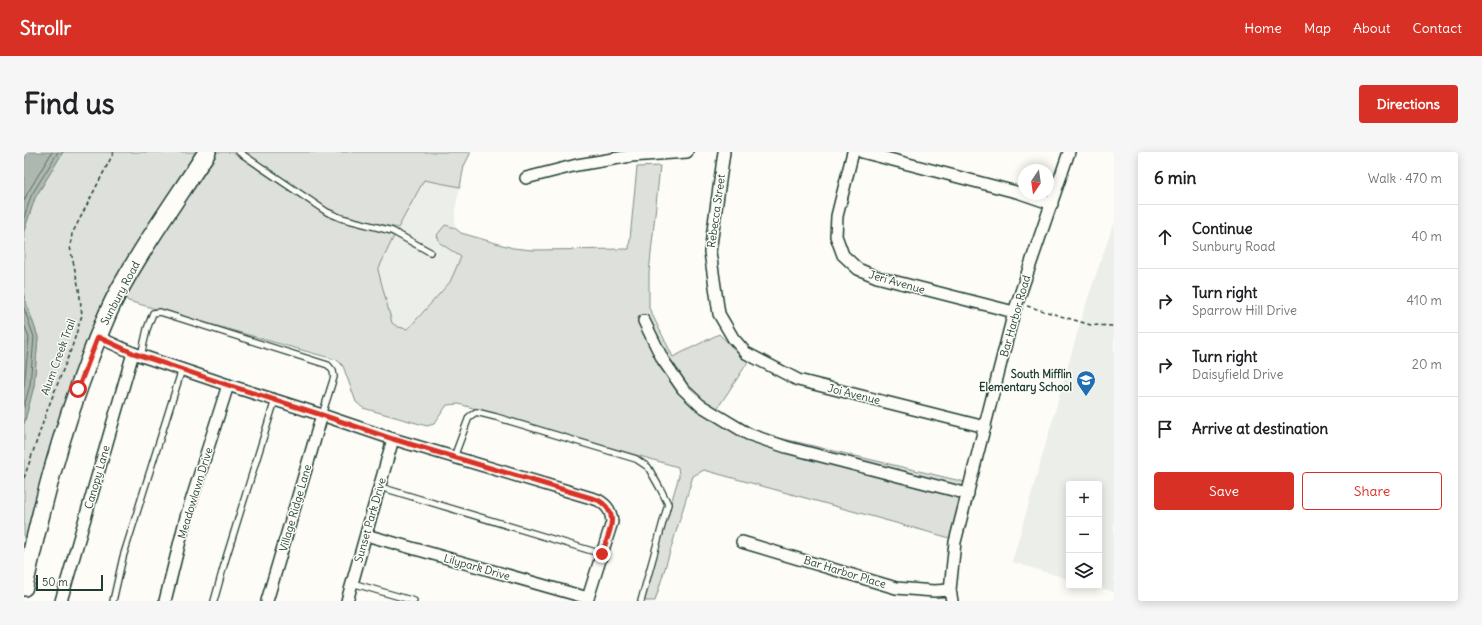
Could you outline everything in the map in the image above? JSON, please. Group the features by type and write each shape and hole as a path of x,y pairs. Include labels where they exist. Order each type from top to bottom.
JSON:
{"main road":[{"name":"Sunbury Road","path":"24,587 52,468 78,389 98,337 115,299 143,251 207,152"}],"street":[{"path":"526,178 577,165 631,156 687,152"},
{"name":"Rebecca Street","path":"724,152 710,252 719,314 733,338"},
{"name":"Jeri Avenue","path":"853,152 837,216 836,236 843,255 858,269 877,277 1015,308"},
{"path":"862,152 1020,193 1052,204"},
{"name":"Bar Harbor Road","path":"951,596 955,542 1015,308 1069,152"},
{"path":"644,322 664,360 683,389 700,405 748,434 786,447 968,494"},
{"path":"98,337 137,354 182,370 393,439 598,500 606,505 611,513 612,522 587,600"},
{"name":"Joi Avenue","path":"733,338 746,353 798,380 890,402 985,428"},
{"name":"Canopy Lane","path":"61,601 137,354"},
{"name":"Meadowlawn Drive","path":"165,601 186,517 228,385"},
{"name":"Village Ridge Lane","path":"267,601 322,415"},
{"name":"Sunset Park Drive","path":"347,601 393,439"},
{"name":"Lilypark Drive","path":"366,535 587,600"},
{"name":"Bar Harbor Place","path":"742,542 896,588 934,591 951,596"}],"lane":[{"path":"240,152 327,212 341,218 392,231 430,252"},
{"path":"137,354 153,313 160,312 328,365 333,370 334,377 322,415"},
{"path":"113,601 126,550 182,370"},
{"path":"214,601 274,400"},
{"path":"454,457 469,417 476,412 636,459 648,467 668,504 641,601"},
{"path":"380,487 602,554"},
{"path":"352,583 414,601"}],"path":[{"name":"Alum Creek Trail","path":"24,478 48,408 72,347 82,315 79,289 70,247 72,234 114,152"},
{"path":"1015,308 1091,325 1114,326"}],"shaded area":[{"path":"63,152 195,152 200,156 134,254 24,564 24,424 34,386 38,337 24,296 24,231 35,198"},
{"path":"214,152 233,152 327,216 384,231 394,236 378,270 392,323 398,327 408,329 450,282 461,257 440,243 437,235 445,225 455,228 461,233 513,248 532,250 629,249 637,167 660,166 649,273 649,308 673,357 719,334 748,362 717,409 763,434 965,482 950,538 704,470 693,476 655,601 642,601 679,476 678,467 459,404 447,405 434,424 427,426 363,408 356,402 343,366 337,360 128,301 125,296"},
{"path":"243,152 471,152 464,166 460,187 424,180 398,228 348,218 331,211"},
{"path":"424,180 460,187 455,210 455,228 445,225 444,246 461,257 450,282 408,329 398,327 392,323 378,270 398,228"},
{"name":"South Mifflin Elementary School","path":"1114,222 1114,592 1102,589 1102,481 1066,481 1066,578 1012,562 1084,310"}],"water":[{"path":"28,152 63,152 35,198 24,231 24,160"},
{"path":"24,296 38,337 34,386 24,424"}],"place":[{"name":"South Mifflin Elementary School","path":"1086,397"}],"route":[{"path":"78,389 98,337 133,353 393,439 598,500 606,505 611,513 612,522 602,554"}]}
